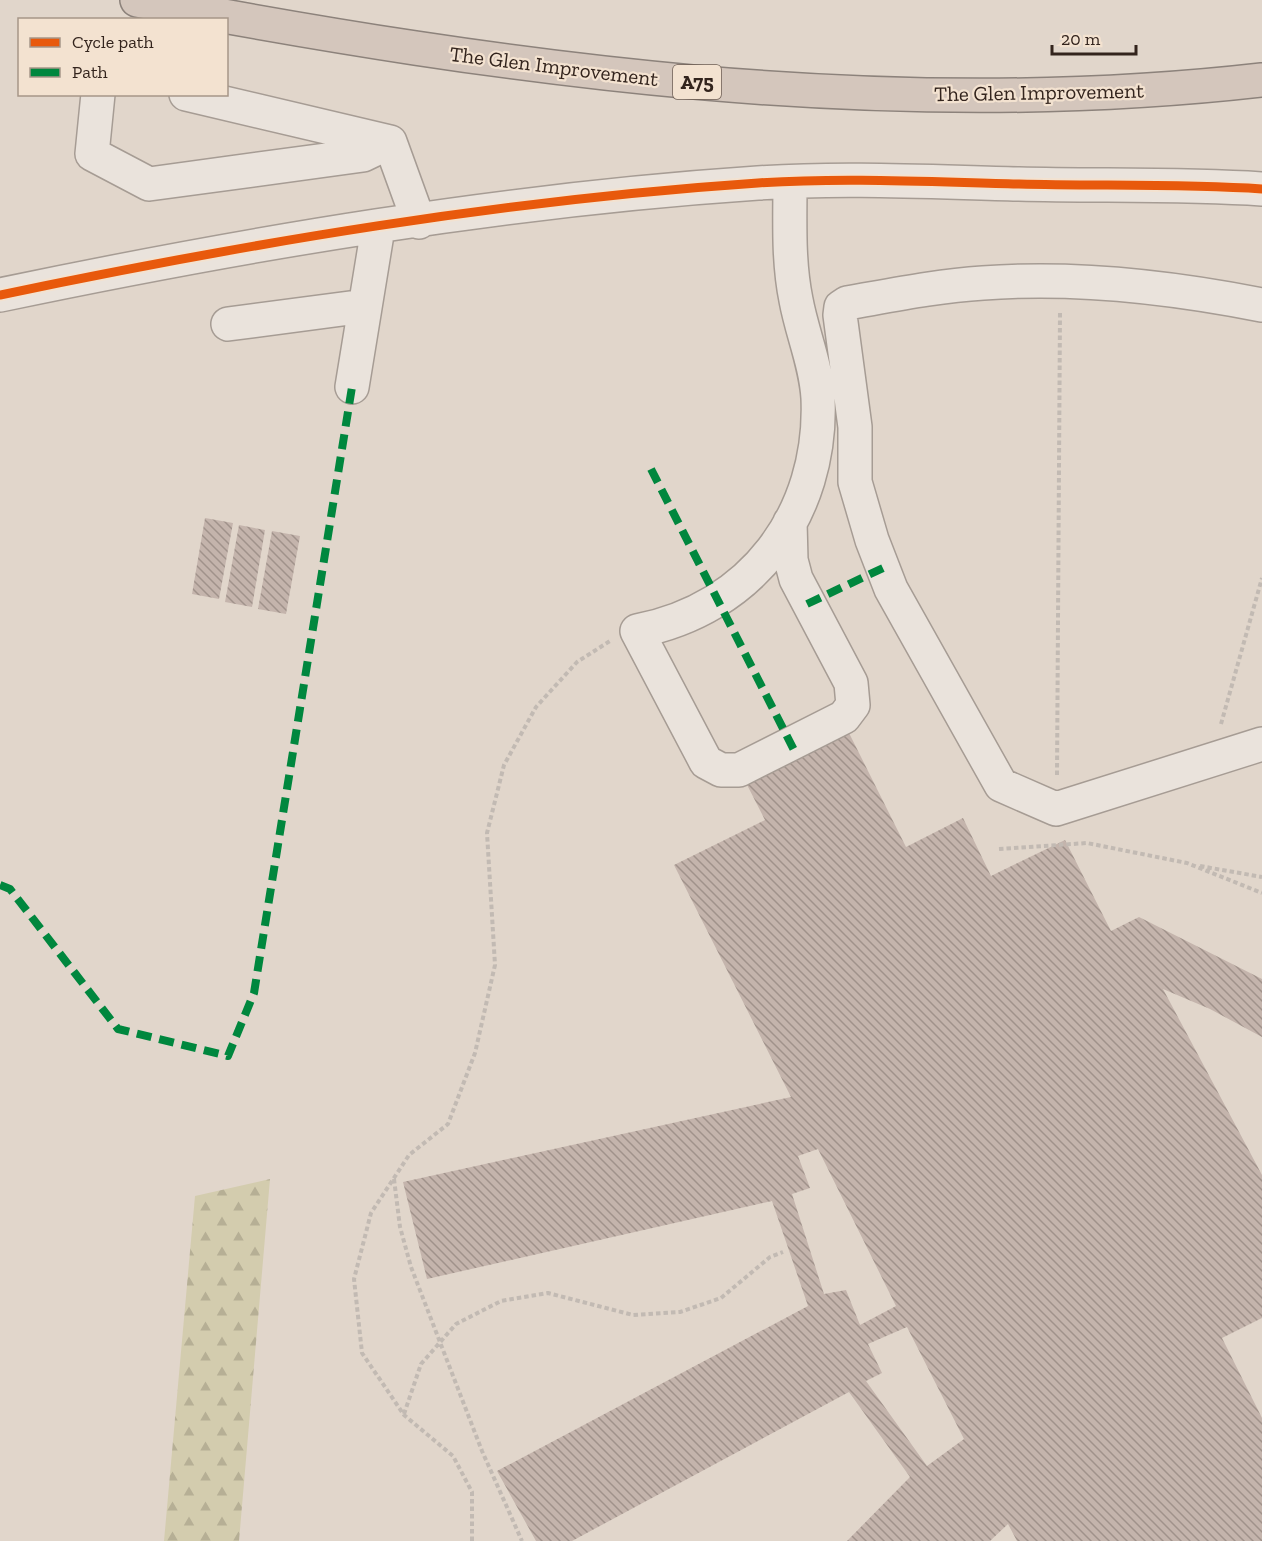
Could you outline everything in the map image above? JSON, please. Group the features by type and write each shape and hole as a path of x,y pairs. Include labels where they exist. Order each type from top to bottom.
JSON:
{"highway":[{"name":"The Glen Improvement","path":"137,0 330,35 472,57 569,70 799,90 946,94 1087,94 1262,80"}],"street":[{"path":"98,96 93,154 149,184 363,155 390,142"},
{"path":"194,96 390,142"},
{"path":"390,142 419,222"},
{"path":"790,182 792,274 798,309 815,374 818,417 814,461 808,482 790,522 758,566 719,602 670,624 637,632 706,762 713,768 739,770 844,717 853,705 854,690 796,579 791,560 790,522"},
{"path":"0,295 95,275 552,201 790,182 1262,189"},
{"path":"352,387 378,228"},
{"path":"1262,305 1158,288 1060,281 985,283 917,290 847,303 842,307 840,315 855,427 855,482 872,540 891,589 1001,785 1056,809 1262,744"},
{"path":"228,324 365,306"}],"path":[{"path":"1056,809 1060,281"},
{"path":"1211,760 1262,578"},
{"path":"472,1541 472,1492 453,1456 404,1415 362,1353 354,1279 371,1213 409,1155 448,1124 475,1053 495,965 487,833 504,765 536,707 577,662 622,633 637,632"},
{"path":"999,849 1087,843 1262,877"},
{"path":"1187,863 1262,893"},
{"path":"394,1178 400,1227 408,1257 482,1451 522,1541"},
{"path":"404,1415 421,1364 456,1324 501,1300 549,1293 633,1315 680,1312 721,1298 770,1257 783,1252"}],"green space":[{"path":"270,1179 239,1541 164,1541 195,1196"}],"building":[{"path":"205,518 233,523 219,599 192,594"},
{"path":"239,525 265,530 252,607 225,602"},
{"path":"272,531 300,536 286,614 258,609"},
{"path":"845,725 906,847 963,818 991,876 1065,840 1111,931 1139,917 1262,979 1262,1037 1210,1009 1163,989 1262,1175 1262,1318 1222,1338 1262,1418 1262,1541 1017,1541 1008,1524 990,1541 847,1541 910,1477 849,1392 572,1541 536,1541 497,1471 808,1306 772,1201 427,1279 403,1182 791,1097 674,865 765,820 742,775","holes":["818,1149 896,1306 860,1325 846,1290 824,1294 792,1194 810,1188 798,1156","907,1327 964,1439 927,1466 866,1381 882,1373 868,1344"]}],"marked path":[{"path":"0,885 10,889 118,1029 228,1056 254,993 352,387"},
{"path":"651,469 794,750"},
{"path":"807,604 883,568"}],"cycle path":[{"path":"0,295 188,258 377,226 567,200 758,183 856,180 1262,189"}]}
